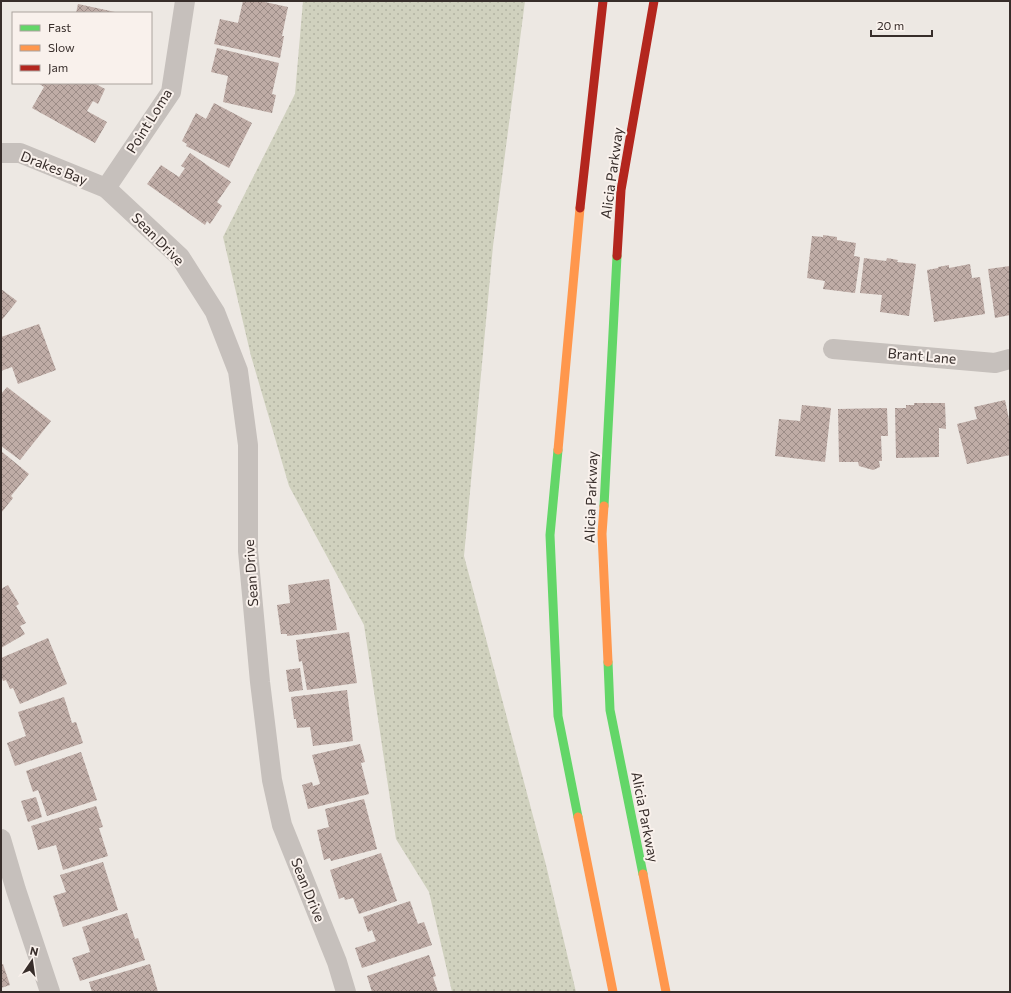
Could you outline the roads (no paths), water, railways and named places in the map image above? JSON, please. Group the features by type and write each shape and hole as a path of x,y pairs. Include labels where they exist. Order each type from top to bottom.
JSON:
{"main road":[{"name":"Alicia Parkway","path":"603,1 582,183 550,535 558,716 613,992"},
{"name":"Alicia Parkway","path":"654,1 621,190 602,534 610,710 666,992"}],"street":[{"name":"Point Loma","path":"106,188 171,92 184,1"},
{"name":"Drakes Bay","path":"1,152 20,153 106,188"},
{"name":"Sean Drive","path":"106,188 180,256 214,312 238,371 248,445 248,551 260,682 272,780 282,825 337,962 346,992"},
{"name":"Brant Lane","path":"834,348 995,363 1010,359"},
{"path":"1,839 16,890 50,992"}]}
